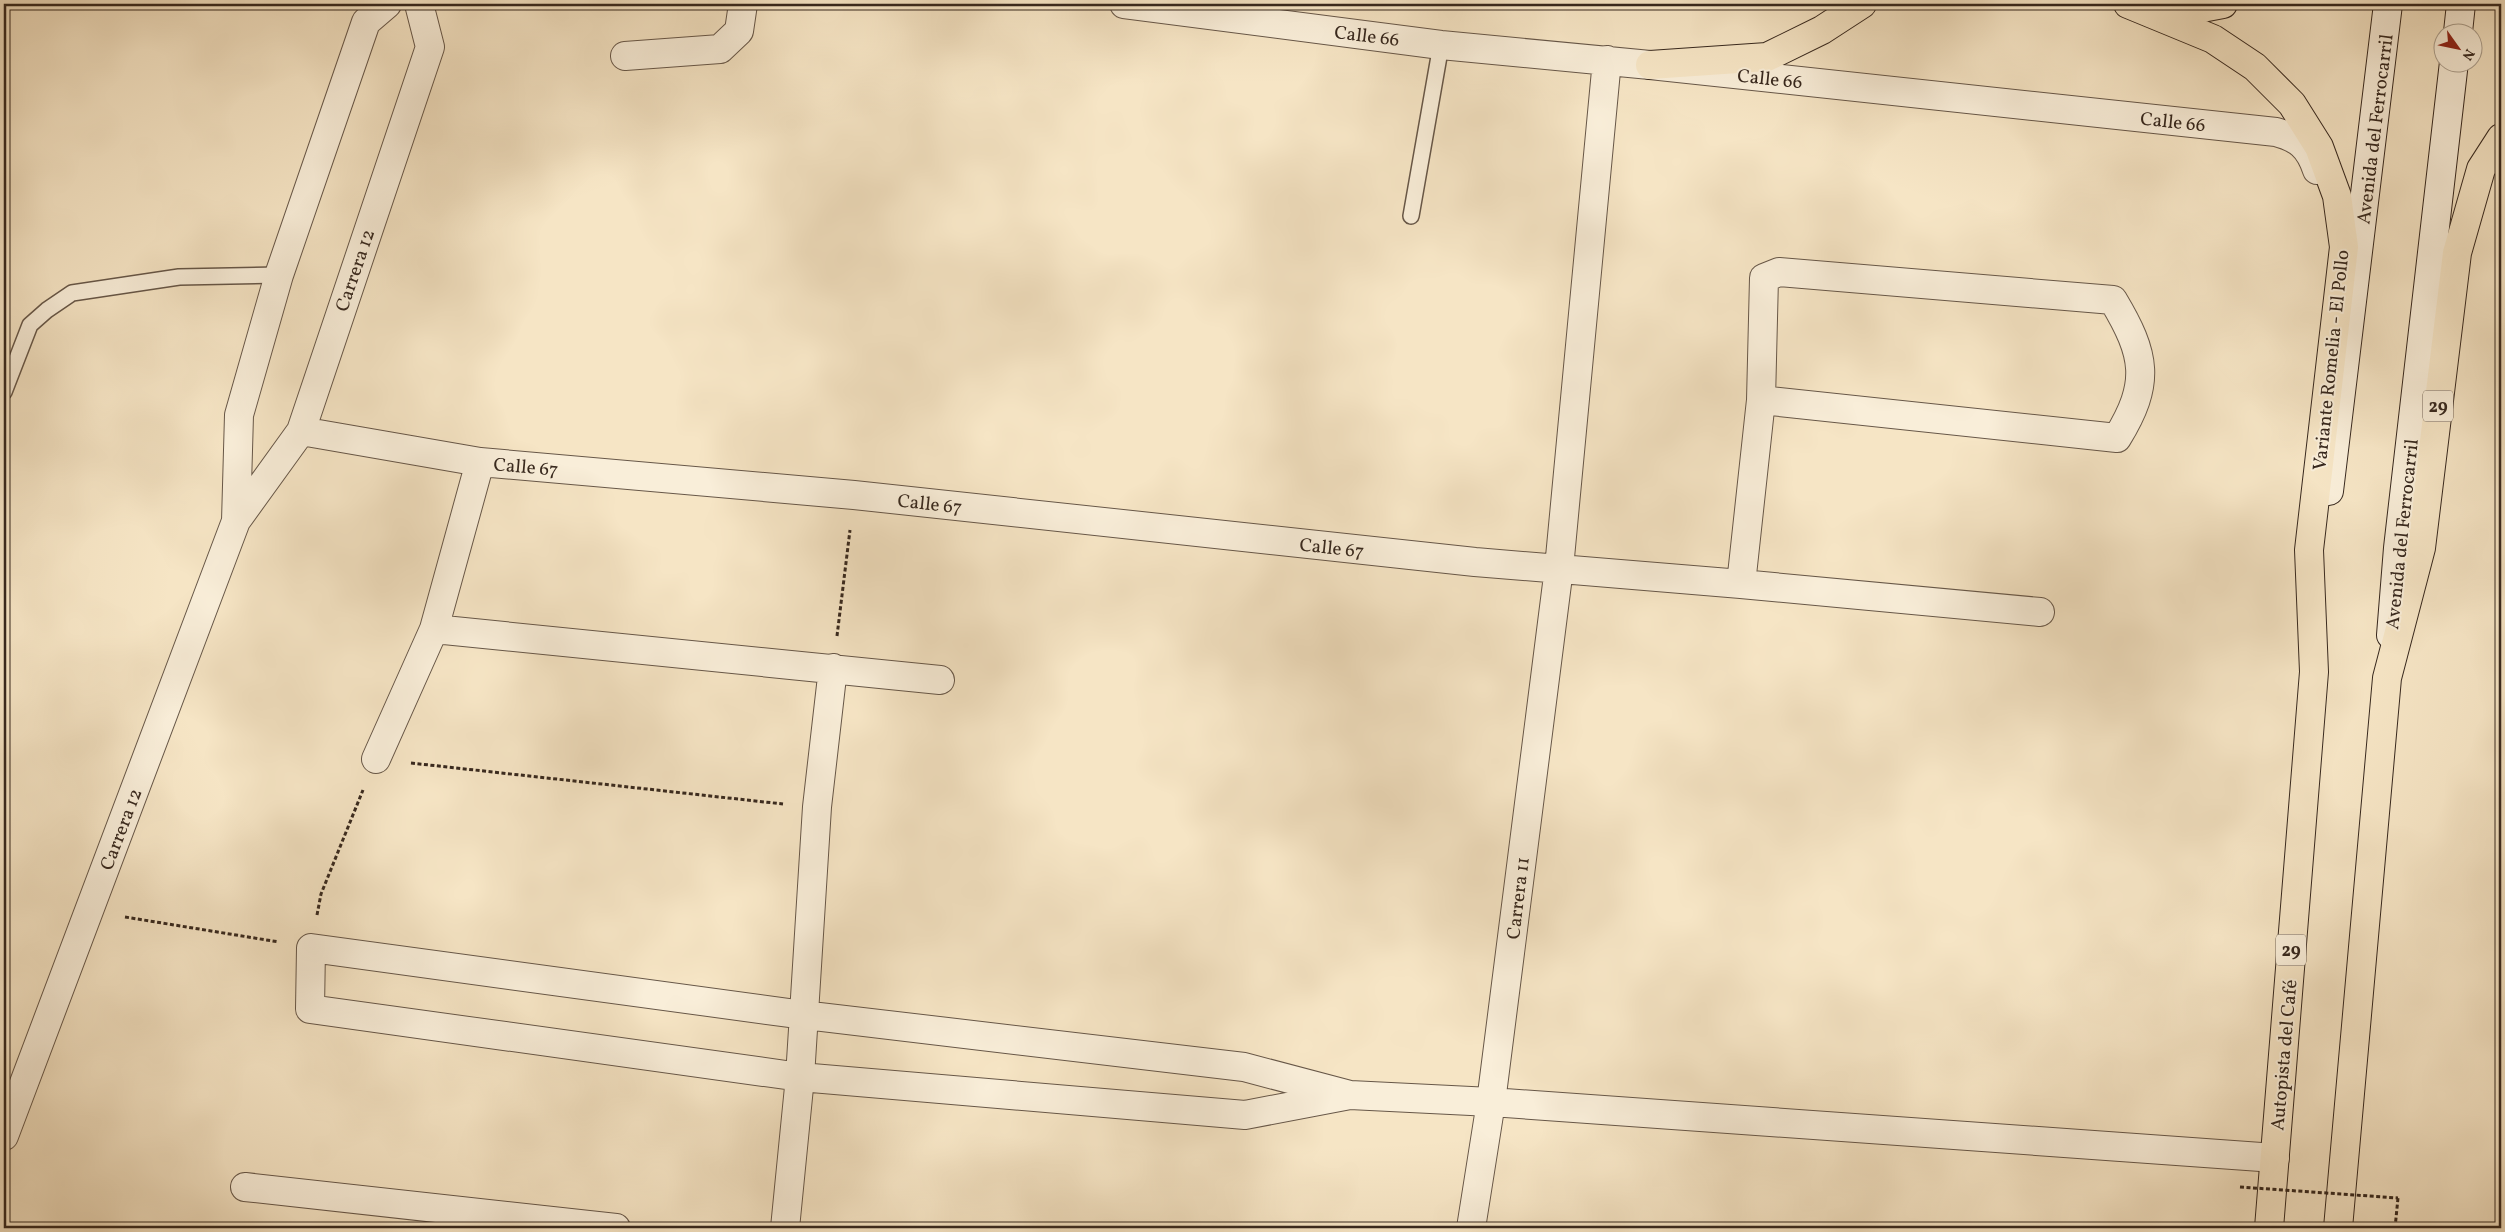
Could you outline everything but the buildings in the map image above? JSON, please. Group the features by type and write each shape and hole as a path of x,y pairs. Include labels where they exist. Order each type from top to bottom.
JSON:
{"highway":[{"path":"1650,65 1767,57 1822,30 1862,4"},
{"name":"29","path":"2132,5 2202,8 2223,4"},
{"name":"Variante Romelia - El Pollo","path":"2132,5 2213,39 2255,67 2292,104 2319,148 2337,196 2344,247 2309,550 2314,672"},
{"name":"29","path":"2338,1228 2387,678 2421,548 2457,253 2481,169 2501,138"},
{"name":"Autopista del Café","path":"2269,1228 2314,672"}],"street":[{"name":"Carrera 12","path":"236,521 239,415 279,276 366,22 387,4"},
{"name":"Carrera 12","path":"4,1136 236,521 301,431 430,48 419,4"},
{"path":"625,56 720,49 738,31 743,4"},
{"name":"Calle 66","path":"1124,4 1441,45 1607,60 2276,132 2297,138 2314,160 2344,247"},
{"name":"Avenida del Ferrocarril","path":"2314,672 2322,550 2388,4"},
{"path":"2459,22 2461,4"},
{"name":"Carrera 11","path":"1471,1228 1491,1102 1559,568 1607,60"},
{"name":"Avenida del Ferrocarril","path":"2387,678 2400,528 2453,72"},
{"path":"1741,584 1761,400 1764,278 1779,272 2113,300 2132,332 2142,373 2131,415 2117,438 1761,400"},
{"name":"Calle 67","path":"301,431 480,462 854,495 1475,562 1741,584 2040,612"},
{"path":"376,760 434,629 480,462"},
{"path":"434,629 940,680"},
{"path":"785,1228 800,1077 817,808 833,668"},
{"path":"1350,1095 1246,1115 800,1077 310,1009 311,948 804,1015 1244,1067 1350,1095 1491,1102 2274,1158"},
{"path":"245,1187 616,1228"}],"lane":[{"path":"1411,216 1441,45"},
{"path":"4,392 30,326 47,310 72,293 179,277 279,276"}],"path":[{"path":"833,668 854,495"},
{"path":"89,911 311,948 321,894 376,760 817,808"},
{"path":"2240,1187 2398,1198 2395,1228"}]}
